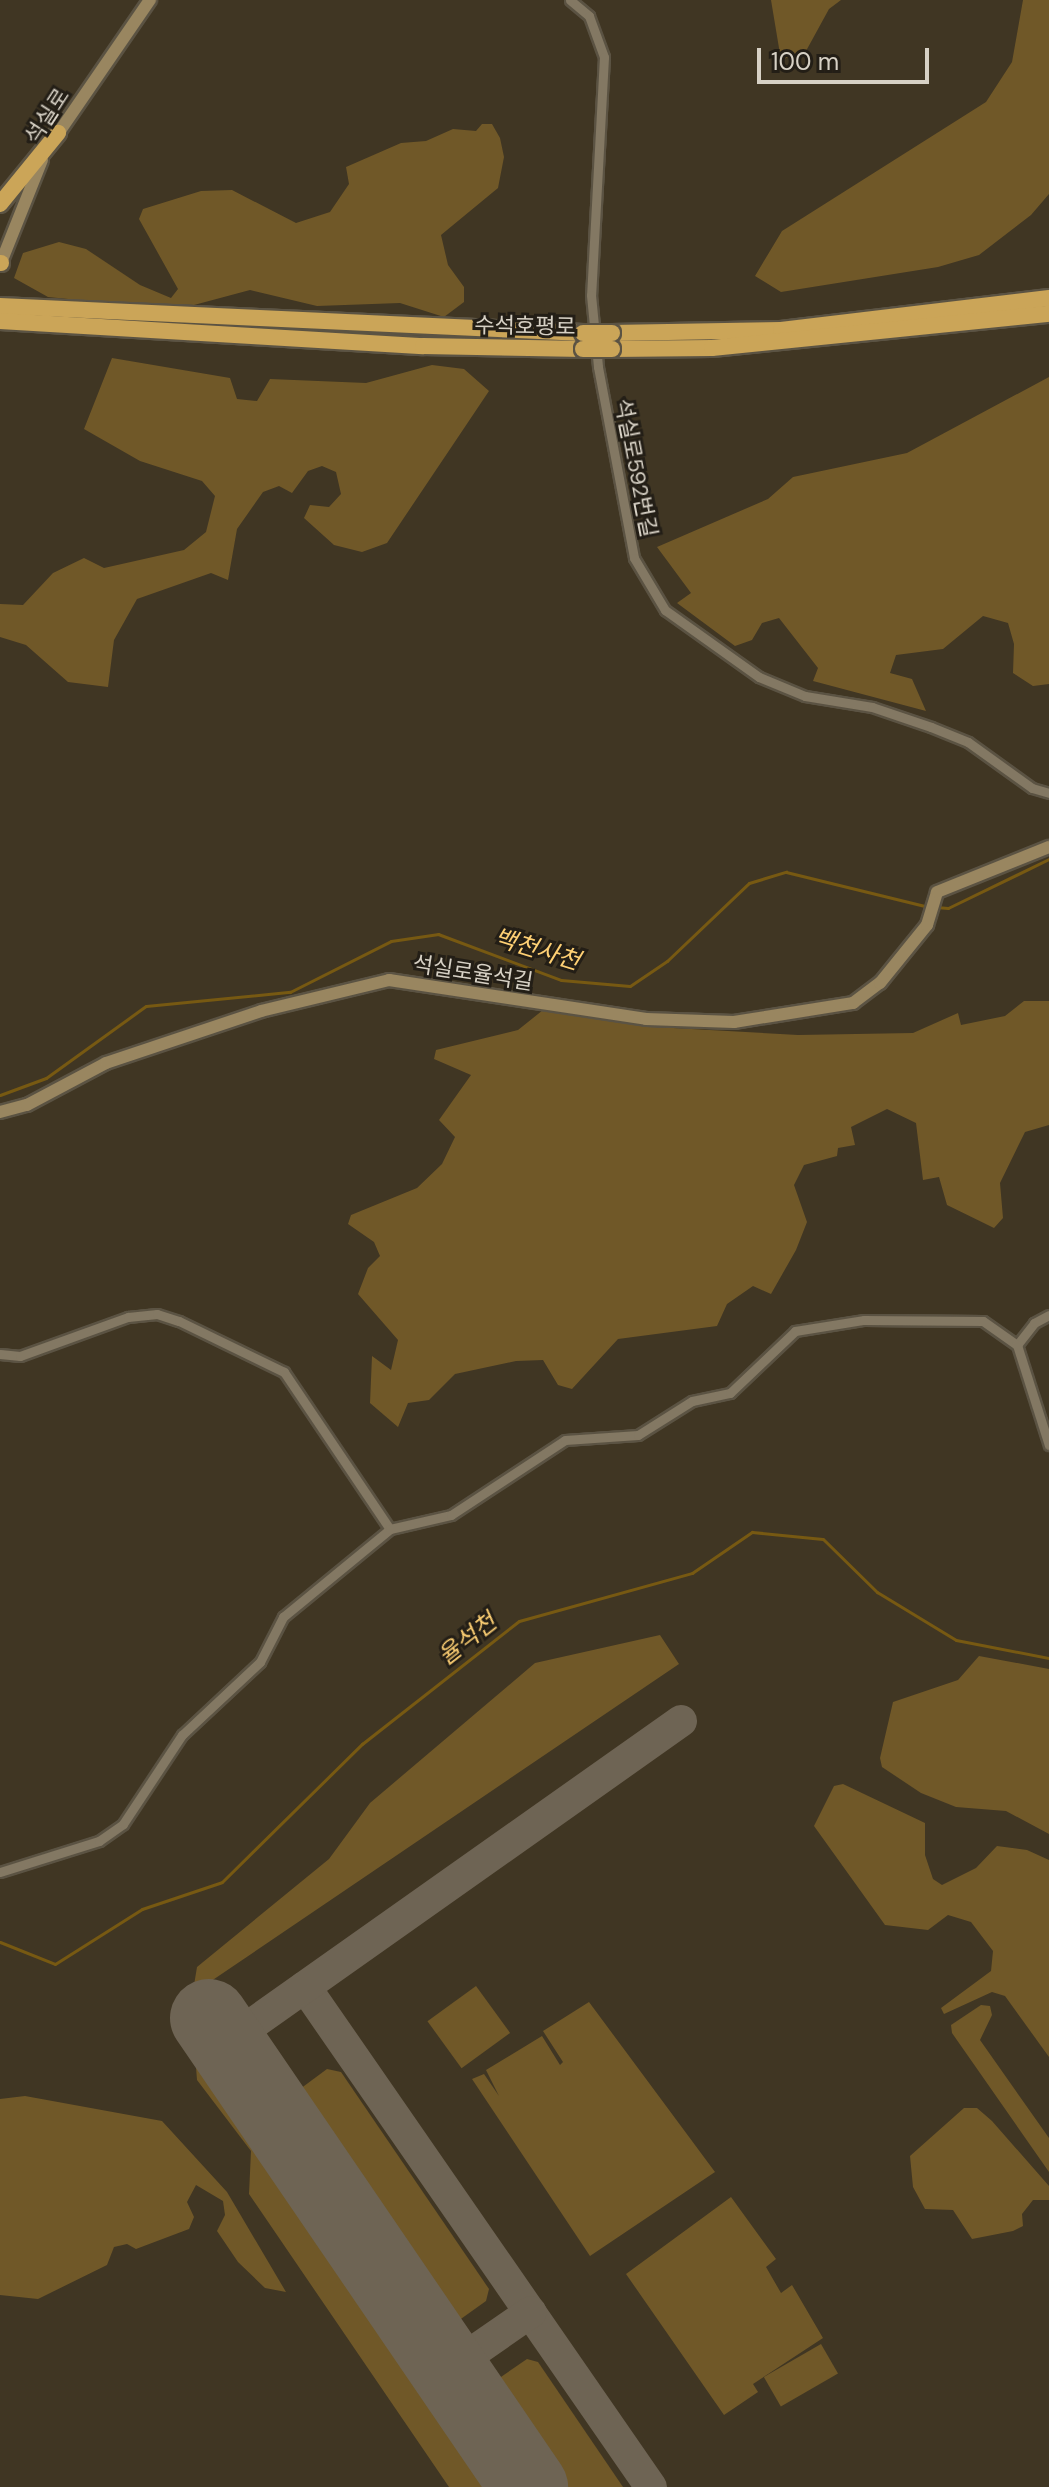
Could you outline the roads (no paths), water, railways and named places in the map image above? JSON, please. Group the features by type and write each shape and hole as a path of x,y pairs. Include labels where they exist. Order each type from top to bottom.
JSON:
{"highway":[{"path":"0,204 58,133"},
{"name":"수석호평로","path":"7,314 423,346 612,341 781,330 1049,298"},
{"name":"수석호평로","path":"612,341 712,348 1049,314"}],"street":[{"name":"석실로","path":"0,263 25,194 58,133 150,0"},
{"name":"석실로592번길","path":"570,0 589,16 604,57 591,295 598,367 634,558 665,610 759,677 805,696 872,707 931,727 968,742 1032,788 1049,793"},
{"name":"석실로율석길","path":"0,1112 27,1105 120,1058 261,1011 389,980 646,1019 734,1022 853,1003 880,983 927,925 932,898 1049,847"},
{"path":"0,1354 20,1356 128,1317 157,1314 179,1321 284,1372 390,1529"},
{"path":"1017,1345 1034,1323 1049,1315"},
{"path":"0,1872 99,1841 123,1824 182,1735 260,1662 283,1617 390,1529 451,1515 565,1440 638,1435 692,1401 730,1393 795,1331 864,1320 983,1321 1017,1345 1049,1445"}],"waterway":[{"name":"백천사천","path":"936,907 948,908 1049,859"},
{"name":"백천사천","path":"0,1095 46,1078 146,1006 290,992 391,941 438,934 561,980 630,986 667,961 749,883 786,872 928,907"},
{"name":"율석천","path":"0,1942 55,1964 142,1909 222,1882 362,1744 519,1621 692,1573 752,1532 823,1539 877,1592 956,1640 1049,1658"}]}
